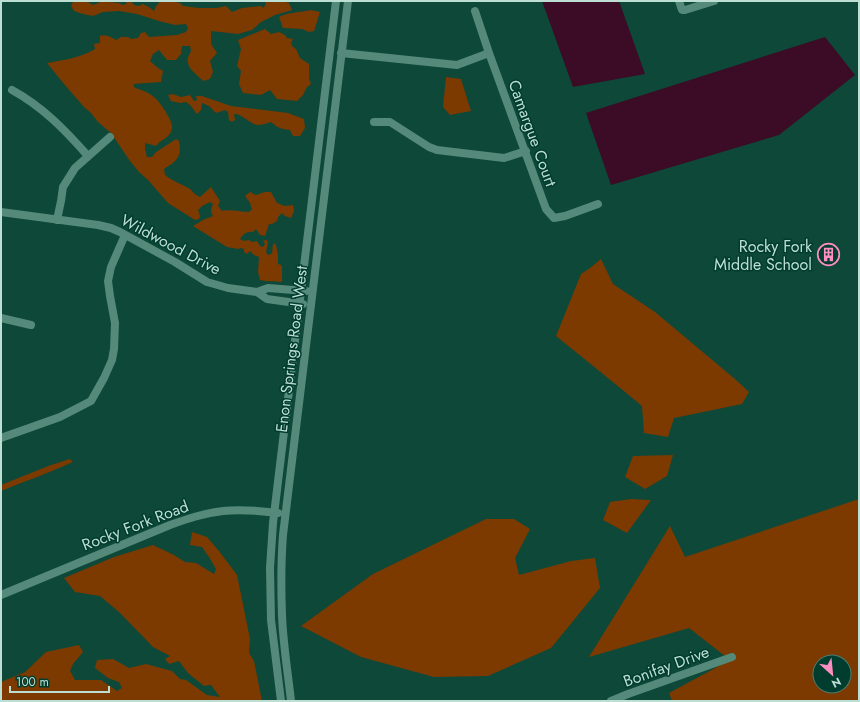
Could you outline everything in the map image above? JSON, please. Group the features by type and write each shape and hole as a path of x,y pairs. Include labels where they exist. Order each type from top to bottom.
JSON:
{"street":[{"path":"281,701 275,664 271,614 270,568 273,523 336,1"},
{"name":"Enon Springs Road West","path":"291,701 282,616 281,564 285,514 348,1"},
{"path":"679,1 682,10 714,1"},
{"name":"Camargue Court","path":"475,11 546,209 554,218 565,216 598,204"},
{"path":"341,53 457,66 489,53"},
{"path":"12,90 23,96 55,120 88,156"},
{"path":"374,122 390,122 437,150 504,158 526,152"},
{"path":"57,220 63,187 75,168 110,137"},
{"name":"Wildwood Drive","path":"1,212 112,228 175,262 207,282 228,288 257,292 267,299 310,305"},
{"path":"1,438 60,416 91,401 109,368 114,351 115,323 108,281 111,267 125,235"},
{"name":"Wildwood Drive","path":"257,292 268,288 312,292"},
{"path":"1,318 31,325"},
{"name":"Rocky Fork Road","path":"1,595 170,525 198,516 224,510 274,512 285,514"},
{"name":"Bonifay Drive","path":"611,701 732,657"}],"shaded area":[{"path":"86,1 93,5 103,1 123,5 126,4 127,1 131,1 134,5 139,6 143,4 154,11 159,3 158,1 171,1 180,3 183,6 199,8 217,8 226,6 232,12 242,8 261,6 263,8 266,4 265,1 281,1 289,3 292,10 275,15 261,22 252,30 238,34 211,31 211,44 217,53 210,61 213,72 210,79 203,81 192,71 188,64 191,51 190,46 182,46 181,54 176,60 167,60 159,50 153,54 150,61 163,71 161,82 133,84 135,88 147,92 157,100 166,112 172,126 169,135 156,146 145,143 147,157 152,157 156,152 176,139 179,141 180,151 178,158 164,169 165,175 190,189 200,197 211,187 220,201 218,206 222,211 231,210 249,212 252,209 245,196 250,192 256,195 271,192 277,203 285,206 293,205 294,211 291,218 282,213 278,217 277,221 269,224 265,236 260,235 256,229 253,232 245,233 240,239 244,241 249,240 252,242 257,241 260,246 263,247 265,244 263,241 267,240 268,243 266,252 268,255 272,253 274,243 276,245 278,264 282,267 282,282 260,280 258,272 259,257 250,251 247,254 244,252 244,249 241,248 238,249 227,247 193,226 213,216 211,210 213,204 210,202 202,206 198,210 200,216 199,219 195,220 168,203 130,161 111,133 84,107 47,63 84,55 90,52 95,49 94,44 100,43 100,36 102,35 116,40 121,37 128,37 131,39 138,38 141,33 145,32 149,37 177,35 186,32 188,28 186,24 175,25 137,14 119,11 103,12 93,16 83,14 74,11 71,6 73,2"},
{"path":"542,1 619,1 645,74 573,87"},
{"path":"310,10 320,12 314,31 309,32 302,29 283,28 279,17"},
{"path":"265,29 271,34 279,32 287,38 293,39 291,43 292,46 296,49 300,58 309,64 309,78 311,84 297,101 277,99 270,90 261,95 243,93 239,84 241,71 237,66 241,49 238,40"},
{"path":"825,37 855,75 779,135 611,185 586,113"},
{"path":"446,77 461,79 471,111 450,115 443,107"},
{"path":"173,94 181,97 190,95 194,101 197,100 196,96 202,96 231,106 288,113 304,119 305,128 300,136 293,136 290,130 280,128 271,122 258,125 237,114 234,114 235,120 232,122 229,120 228,112 225,110 216,113 209,106 202,103 201,110 197,114 186,102 180,103 171,101 168,95"},
{"path":"601,259 613,284 655,312 749,392 742,404 674,418 668,437 644,433 642,406 556,336 581,274"},
{"path":"673,455 667,476 645,489 625,477 633,456"},
{"path":"70,459 73,462 1,491 1,485"},
{"path":"631,499 651,500 627,533 603,520 610,502"},
{"path":"859,499 859,701 672,701 669,693 730,660 689,628 589,657 670,526 685,557"},
{"path":"486,519 514,519 530,529 515,558 519,575 571,561 595,558 600,588 551,648 488,676 434,677 361,657 301,626 373,574"},
{"path":"192,532 207,537 237,575 250,639 249,653 254,661 262,701 1,701 1,682 25,672 46,652 79,645 83,652 73,664 70,671 75,680 101,680 117,691 122,688 119,682 108,678 95,668 97,660 113,659 129,668 146,664 172,671 180,679 186,680 207,695 220,697 211,685 204,686 188,673 179,661 169,664 165,659 170,656 153,647 120,613 100,596 75,592 64,578 114,557 153,545 185,562 196,563 214,574 216,569 202,547 190,545"}],"place":[{"name":"Rocky Fork Middle School","path":"828,255"}]}
